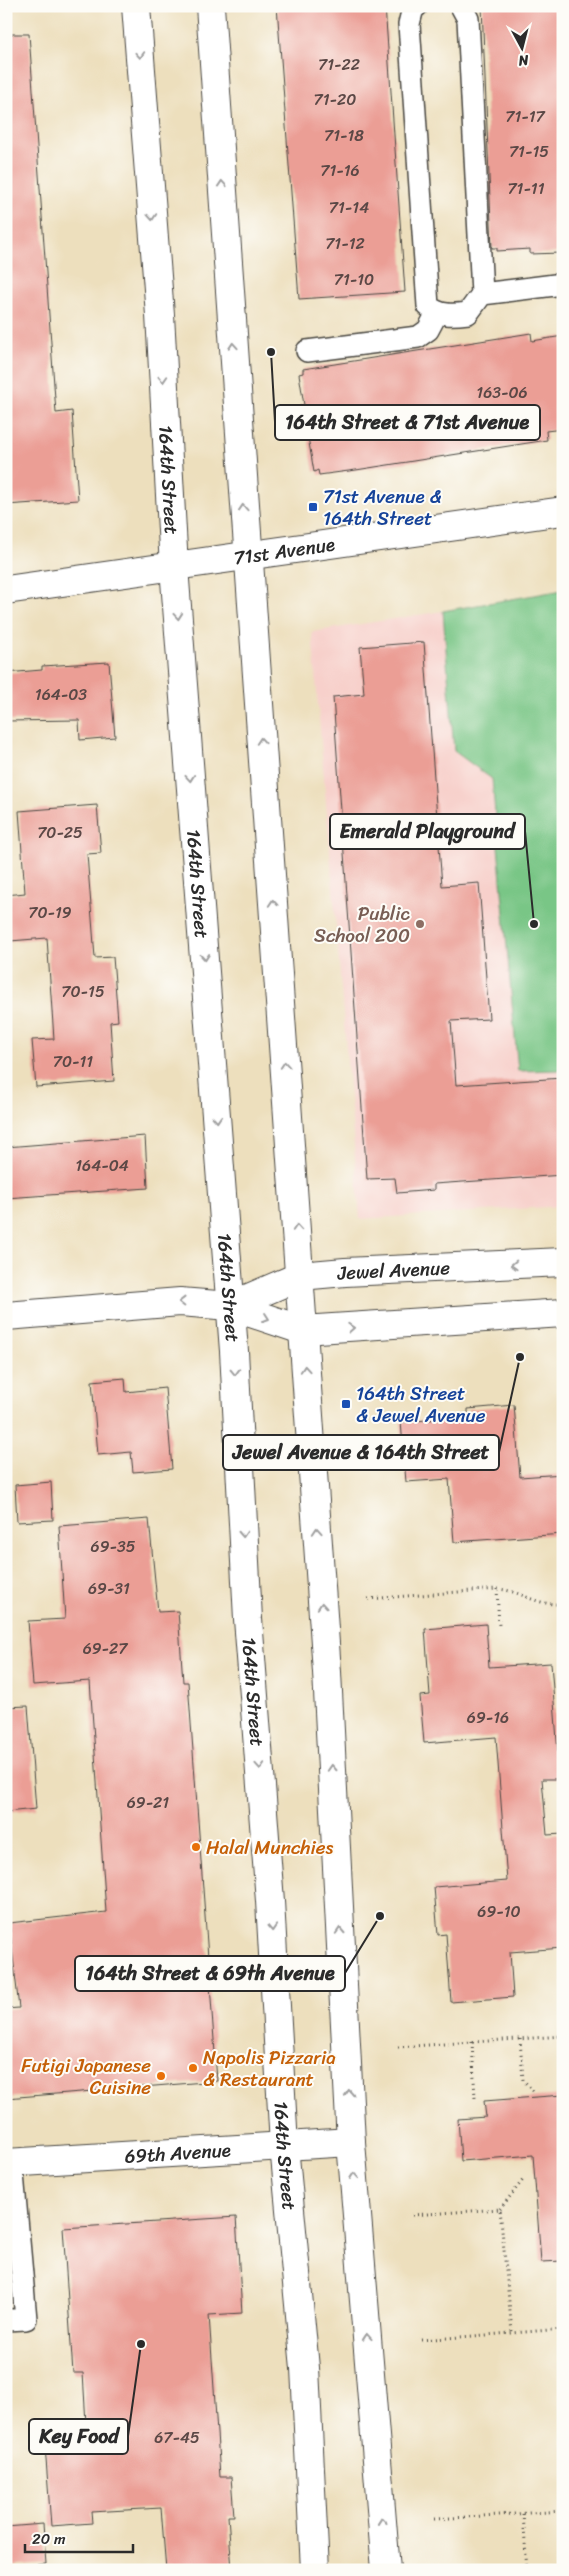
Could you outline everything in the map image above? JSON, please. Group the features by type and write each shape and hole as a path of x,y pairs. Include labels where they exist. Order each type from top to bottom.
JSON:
{"street":[{"name":"164th Street","path":"136,6 160,315 174,567 230,1306 248,1619 270,1901 284,2146 305,2368 315,2570"},
{"path":"210,6 327,1682 351,2142 386,2570"},
{"name":"71st Avenue","path":"6,590 563,511"},
{"name":"Jewel Avenue","path":"230,1306 300,1276 344,1272 563,1262"},
{"name":"Jewel Avenue","path":"6,1316 180,1302 230,1306 302,1330 563,1313"},
{"name":"69th Avenue","path":"9,2163 351,2142"}],"lane":[{"path":"417,6 414,8 409,24 428,306 437,313 456,315 468,313 482,294 468,20 461,6"},
{"path":"482,294 563,284"},
{"path":"307,351 418,336 428,330 437,313"},
{"path":"6,2320 26,2319 9,2163"}],"path":[{"path":"497,1589 499,1626"},
{"path":"368,1599 507,1589 540,1604 561,1604 563,1647"},
{"path":"398,2047 563,2036"},
{"path":"520,2039 524,2080 535,2093"},
{"path":"472,2042 475,2098"},
{"path":"512,2332 500,2209 523,2180"},
{"path":"412,2215 500,2209"},
{"path":"421,2340 563,2328"},
{"path":"434,2519 563,2511"},
{"path":"523,2514 527,2570"}],"shaded area":[{"name":"Public School 200","path":"443,611 454,751 492,779 518,1071 563,1070 563,1206 360,1219 312,632"}],"green space":[{"path":"563,590 563,1070 518,1071 492,779 454,751 443,611"}],"building":[{"path":"277,6 385,6 405,292 299,299"},
{"path":"482,6 563,6 563,248 561,248 561,253 530,254 530,249 497,251 497,248 492,248"},
{"path":"6,34 29,34 56,413 72,411 78,500 6,505"},
{"path":"531,333 532,341 563,336 563,429 546,431 547,440 356,470 319,475 318,470 314,472 308,437 303,437 299,406 304,405 299,374 303,373 303,369"},
{"name":"Public School 200","path":"424,642 442,886 479,883 489,1019 451,1021 456,1085 563,1078 563,1175 434,1184 434,1190 397,1193 395,1178 367,1179 333,697 364,694 360,647"},
{"path":"109,662 115,737 80,740 79,720 6,721 6,673 42,670 42,666"},
{"path":"97,805 101,853 87,854 95,958 113,957 118,1021 110,1022 114,1081 36,1087 32,1040 54,1039 47,938 10,941 6,895 25,893 19,811"},
{"path":"145,1136 148,1188 6,1198 6,1147"},
{"path":"125,1378 126,1392 165,1388 172,1469 133,1472 131,1452 98,1455 92,1381"},
{"path":"514,1405 520,1477 563,1474 563,1534 454,1542 449,1479 406,1482 401,1422 468,1417 468,1409"},
{"path":"51,1482 53,1520 17,1522 15,1485"},
{"path":"149,1519 158,1612 178,1611 183,1682 188,1682 217,2081 6,2098 6,2009 19,2008 9,1923 106,1912 90,1681 33,1685 28,1621 65,1619 59,1526"},
{"path":"486,1624 489,1667 551,1663 560,1779 542,1779 547,1835 563,1834 563,1948 510,1952 513,1997 451,2002 446,1934 438,1935 434,1887 507,1881 496,1737 424,1743 420,1696 430,1695 425,1629"},
{"path":"28,1706 36,1809 6,1812 6,1707"},
{"path":"563,2095 563,2261 541,2262 533,2155 461,2161 458,2119 486,2117 484,2101"},
{"path":"236,2217 242,2313 209,2315 220,2477 231,2477 234,2516 228,2516 232,2570 166,2570 161,2508 91,2512 92,2523 51,2526 45,2446 87,2441 83,2373 73,2373 63,2228"},
{"path":"43,2524 46,2564 6,2567 6,2527"}],"place":[{"name":"164th Street & 71st Avenue","path":"271,352"},
{"name":"71st Avenue & 164th Street","path":"313,507"},
{"name":"Public School 200","path":"420,924"},
{"name":"Emerald Playground","path":"534,924"},
{"name":"Jewel Avenue & 164th Street","path":"520,1357"},
{"name":"164th Street & Jewel Avenue","path":"346,1404"},
{"name":"Halal Munchies","path":"196,1847"},
{"name":"164th Street & 69th Avenue","path":"380,1916"},
{"name":"Napolis Pizzaria & Restaurant","path":"193,2068"},
{"name":"Futigi Japanese Cuisine","path":"161,2076"},
{"name":"Key Food","path":"141,2344"}]}
